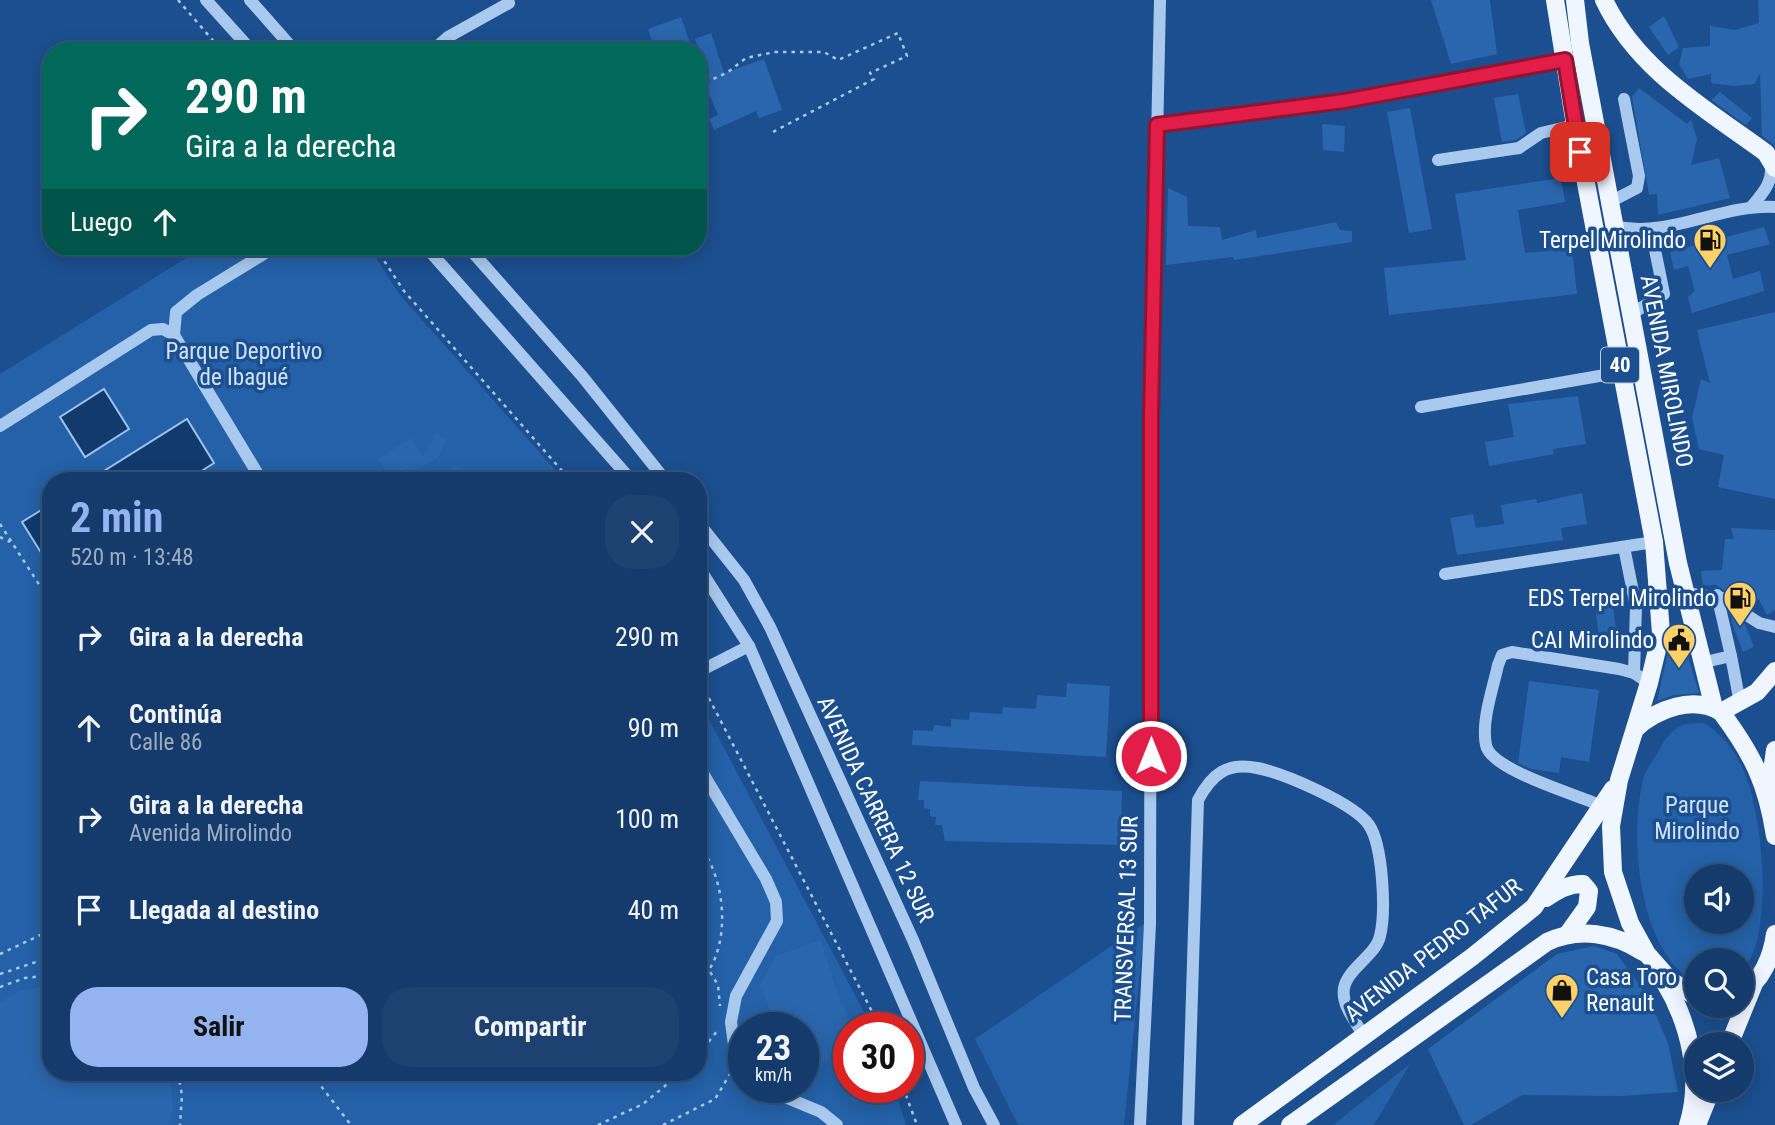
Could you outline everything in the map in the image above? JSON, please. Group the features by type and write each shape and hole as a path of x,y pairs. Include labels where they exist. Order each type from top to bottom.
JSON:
{"main road":[{"name":"AVENIDA MIROLINDO","path":"1556,0 1575,125 1654,542 1661,633 1642,678 1635,729"},
{"name":"AVENIDA MIROLINDO","path":"1575,0 1614,226 1685,593 1718,710"},
{"path":"1604,0 1615,23 1639,55 1664,78 1770,161"},
{"path":"1635,729 1648,717 1672,707 1718,710 1740,703 1766,684 1775,671"},
{"name":"40","path":"1718,710 1758,770 1769,796 1775,836"},
{"name":"40","path":"1635,729 1619,780 1611,827 1613,872 1630,923 1650,958 1684,990"},
{"path":"1769,796 1775,750"},
{"name":"AVENIDA PEDRO TAFUR","path":"1242,1125 1534,907 1619,780"},
{"path":"1534,907 1565,886 1583,884 1591,897 1582,917 1567,935"},
{"path":"1290,1125 1547,942 1567,935 1603,933 1626,941 1650,958 1675,999 1691,1042 1693,1105 1688,1125"},
{"path":"1735,1032 1775,934"},
{"path":"1697,1125 1706,1102"}],"street":[{"path":"206,0 244,42"},
{"name":"TRANSVERSAL 13 SUR","path":"1140,1125 1150,924 1151,417 1160,0"},
{"path":"255,1 288,42"},
{"path":"442,42 509,3"},
{"path":"1157,125 1344,101 1565,60"},
{"path":"1610,202 1637,188 1639,176 1624,99"},
{"path":"1438,160 1519,148 1541,133 1575,125"},
{"path":"1752,206 1768,186 1773,173 1770,161"},
{"path":"1614,226 1651,230 1752,206 1775,207"},
{"path":"1631,314 1664,294 1651,230"},
{"path":"174,335 176,313 261,256"},
{"path":"434,256 624,472"},
{"path":"476,256 582,376 659,472"},
{"path":"0,426 151,330 163,329 174,335 257,472"},
{"path":"1422,407 1622,372"},
{"name":"AVENIDA CARRERA 12 SUR","path":"707,533 744,580 770,627 913,940 974,1088 994,1125"},
{"path":"1445,573 1654,542"},
{"path":"1602,806 1507,769 1492,758 1486,748 1485,734 1502,655 1512,652 1642,678 1636,607 1624,547"},
{"path":"707,580 749,646 956,1125"},
{"path":"1685,593 1721,597 1740,703"},
{"path":"1739,610 1759,623 1775,627"},
{"path":"707,669 749,646"},
{"path":"1705,662 1731,656"},
{"path":"1188,1125 1198,800 1208,782 1222,770 1240,765 1282,773 1353,810 1370,826 1379,854 1383,915 1380,939 1344,987 1345,1003 1364,1036"},
{"path":"707,780 766,879 776,902 777,921 736,996 733,1012"},
{"path":"799,1103 821,1112 837,1125"}],"path":[{"path":"178,0 214,42"},
{"path":"707,82 728,72 746,58 775,52 824,52 838,60 898,33 908,56 870,72 874,79 771,133"},
{"path":"381,256 404,291 563,472"},
{"path":"0,524 42,589"},
{"path":"0,537 12,543"},
{"path":"707,691 872,1012"},
{"path":"707,858 713,868 720,895 718,943 709,970 718,985 722,1014"},
{"path":"0,954 42,934"},
{"path":"0,974 42,960"},
{"path":"0,987 25,978 42,976"},
{"path":"707,1044 724,1022"},
{"path":"179,1081 182,1095 180,1125"},
{"path":"317,1081 351,1125"},
{"path":"598,1125 643,1104 671,1081"},
{"path":"663,1125 715,1099 728,1083"},
{"path":"908,1103 916,1125"}],"green space":[{"name":"Parque Deportivo de Ibagué","path":"190,256 375,256 400,295 557,472 42,472 42,1081 707,1081 707,716 864,1012 833,1012 833,1103 899,1103 906,1125 0,1125 0,374"},
{"name":"Parque Mirolindo","path":"1704,723 1724,739 1738,760 1752,796 1763,878 1759,933 1754,949 1684,948 1684,974 1676,968 1661,946 1650,920 1642,891 1637,831 1645,773 1665,740 1685,724"},
{"path":"1145,923 1124,1125 1018,1125 975,1039"},
{"path":"1410,1064 1374,1125 1333,1125"}],"shaded area":[{"path":"104,389 129,429 85,457 60,417"},
{"path":"187,419 214,463 200,472 102,472"},
{"path":"42,510 42,554 22,522"}],"building":[{"path":"1431,0 1490,0 1497,54 1451,64"},
{"path":"1758,0 1775,0 1775,146 1762,136 1760,73 1755,84 1734,86 1711,83 1711,74 1688,79 1679,64 1683,48 1710,46 1710,26 1735,30 1759,23"},
{"path":"1664,16 1679,47 1668,55 1649,27"},
{"path":"681,17 690,42 652,42 648,29"},
{"path":"711,33 724,73 764,59 782,110 759,118 756,111 714,130 709,119 718,115 707,90 707,84 711,83 707,72 707,42 696,42 695,39"},
{"path":"1639,88 1687,124 1691,120 1697,139 1691,165 1719,158 1730,198 1658,215 1657,194 1649,195 1632,97"},
{"path":"1720,92 1752,118 1746,125 1711,100"},
{"path":"1518,94 1526,133 1516,140 1502,142 1494,98"},
{"path":"1410,108 1432,229 1409,233 1387,112"},
{"path":"1322,124 1345,126 1344,152 1323,150"},
{"path":"1561,178 1565,202 1518,210 1525,253 1572,248 1577,294 1389,315 1384,268 1466,260 1455,194"},
{"path":"1168,188 1187,197 1188,226 1220,227 1222,240 1256,230 1257,238 1336,222 1340,230 1352,231 1352,242 1234,260 1233,257 1166,265"},
{"name":"Terpel Mirolindo","path":"1764,227 1770,244 1727,255 1733,279 1760,271 1764,291 1692,313 1688,297 1695,291 1688,266 1674,270 1670,252"},
{"path":"1775,312 1775,499 1718,487 1724,455 1699,449 1692,418 1701,379 1710,383 1697,330"},
{"path":"1578,396 1586,444 1553,449 1554,454 1489,466 1485,442 1514,437 1508,404"},
{"path":"435,433 447,439 438,458 412,472 407,468 401,472 386,472 378,459 411,438 423,458"},
{"path":"454,465 476,472 452,472"},
{"path":"1582,493 1587,524 1561,528 1563,540 1457,555 1450,518 1473,514 1476,528 1504,524 1501,505 1536,499 1537,503"},
{"path":"1731,528 1775,530 1775,610 1767,615 1759,600 1736,602 1730,609 1734,617 1745,624 1754,647 1743,652 1728,604 1730,594 1716,585 1703,586 1701,571 1722,570 1725,539 1734,539"},
{"path":"1612,600 1619,650 1600,650 1595,601"},
{"name":"CAI Mirolindo","path":"1681,633 1699,693 1674,695 1657,701 1672,635"},
{"path":"1529,681 1599,690 1589,762 1561,757 1559,773 1531,769 1518,763"},
{"path":"1067,683 1110,686 1106,757 912,745 913,730 933,731 934,725 951,727 951,719 969,720 970,712 1002,714 1003,707 1036,709 1037,695 1066,697"},
{"path":"920,781 1122,791 1121,845 945,841 942,825 935,825 936,817 930,816 930,809 924,808 924,800 918,800"},
{"path":"821,940 846,1012 833,1012 833,1061 832,1059 819,1064 819,1012 771,1012 760,985 776,956"},
{"name":"Casa Toro Renault","path":"1594,946 1617,954 1648,997 1668,1043 1678,1092 1621,1096 1522,1095 1471,1125 1464,1125 1428,1049 1557,954"},
{"path":"42,987 42,1081 171,1081 173,1108 169,1125 0,1125 0,1002 20,991"}],"tunnel":[{"path":"1725,599 1739,610"}],"place":[{"name":"Terpel Mirolindo","path":"1710,270"},
{"name":"EDS Terpel Mirolindo","path":"1740,628"},
{"name":"CAI Mirolindo","path":"1679,670"},
{"name":"Casa Toro Renault","path":"1562,1020"}],"route":[{"path":"1151,756 1151,417 1157,125 1179,120 1237,117 1344,101 1565,60 1580,152"}]}
